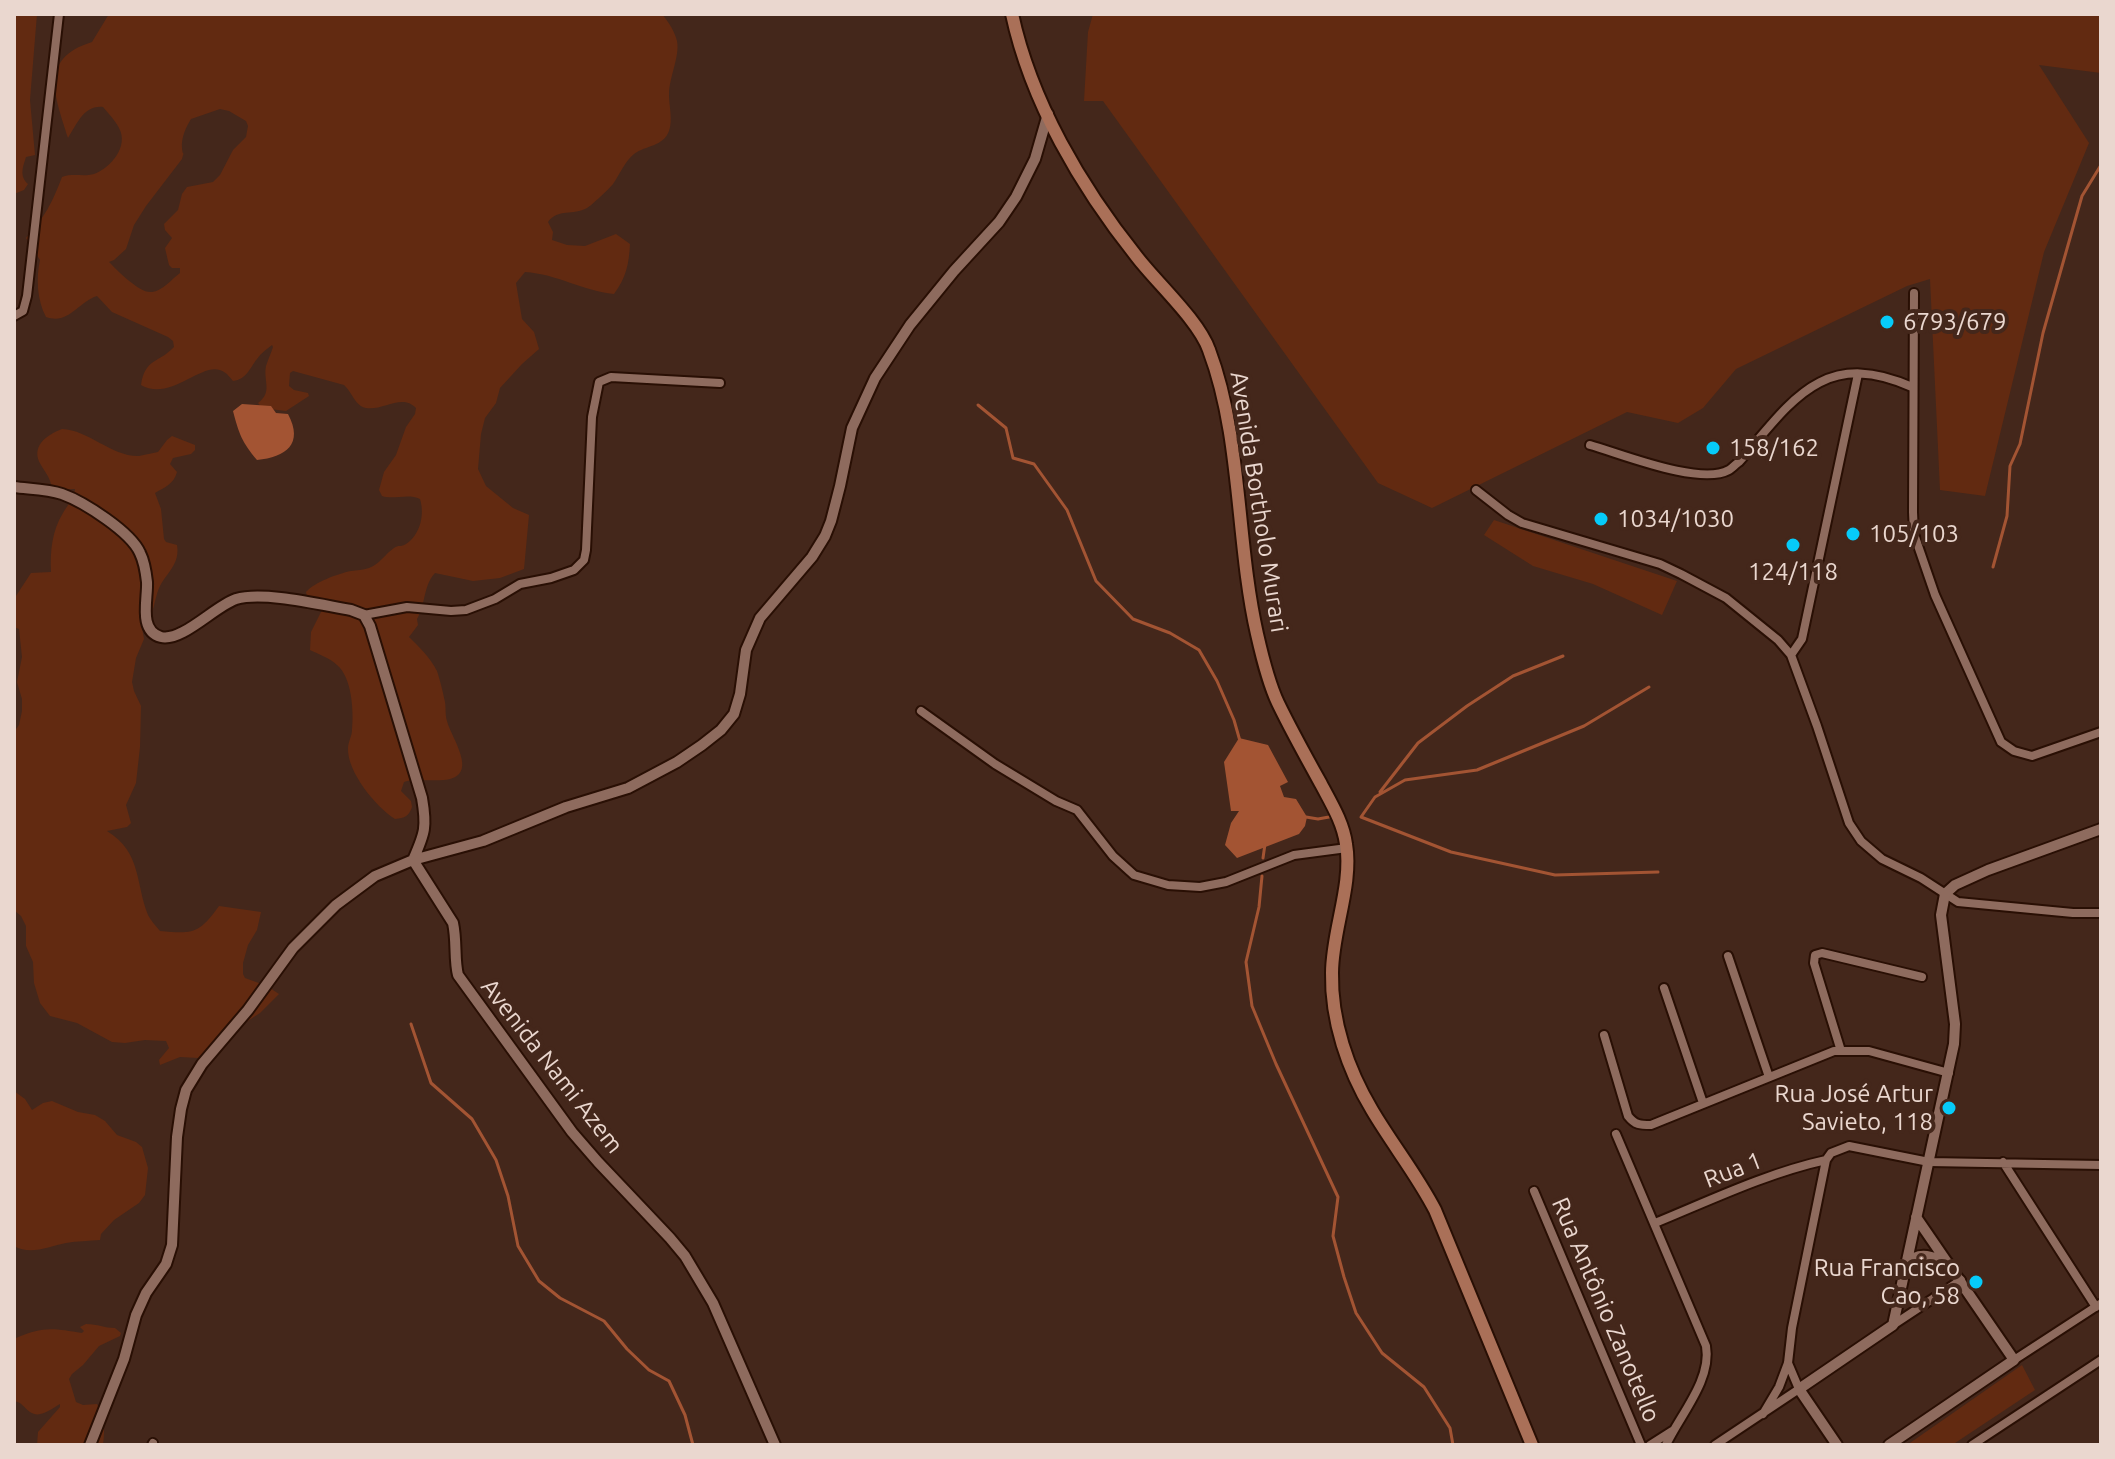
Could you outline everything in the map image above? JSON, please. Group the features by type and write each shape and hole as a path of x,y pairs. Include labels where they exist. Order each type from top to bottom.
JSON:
{"main road":[{"name":"Avenida Bortholo Murari","path":"1012,14 1048,114 1070,158 1111,223 1208,346 1221,386 1227,421 1257,634 1276,699 1338,818 1347,848 1348,866 1332,970 1332,993 1340,1035 1372,1111 1423,1187 1532,1445"}],"street":[{"path":"14,316 23,311 27,296 59,14"},
{"path":"90,1445 124,1359 136,1315 146,1293 166,1264 172,1245 181,1109 186,1090 202,1064 313,926 375,876 413,860 483,841 566,807 628,788 677,762 721,730 734,714 746,650 760,618 812,557 825,536 840,486 852,428 875,378 910,325 999,222 1016,197 1035,159 1048,114"},
{"path":"1914,293 1914,534 1935,595 2001,742 2014,751 2032,756 2101,731"},
{"path":"1590,445 1684,473 1719,473 1730,470 1739,462 1810,386 1835,376 1858,374 1882,376 1912,387"},
{"path":"1791,655 1802,639 1858,374"},
{"path":"14,487 60,493 121,531 139,550 147,584 146,623 152,632 161,637 176,635 233,600 255,596 351,610 364,615 407,607 466,610 495,599 520,584 574,570 584,560 592,417 599,382 611,377 720,383"},
{"path":"1476,490 1522,523 1660,564 1703,585 1756,621 1791,655 1846,815 1855,832 1882,859 1921,878 1943,899 1977,905 2101,913"},
{"path":"364,615 422,798 426,830 413,860"},
{"path":"921,711 995,764 1056,801 1077,810 1113,856 1134,875 1168,885 1200,887 1226,882 1294,855 1347,848"},
{"path":"1893,1325 1954,1044 1955,1024 1941,926 1943,899 1955,885 1988,870 2101,829"},
{"name":"Avenida Nami Azem","path":"413,860 453,923 456,968 465,986 572,1132 685,1256 713,1303 775,1445"},
{"path":"1841,1051 1814,963 1815,955 1822,953 1922,977"},
{"path":"1728,956 1769,1077"},
{"path":"1664,988 1703,1103"},
{"path":"1604,1035 1628,1116 1640,1125 1651,1125 1818,1056 1841,1051 1869,1051 1949,1073"},
{"path":"1616,1134 1699,1325 1708,1357 1701,1381 1666,1445"},
{"name":"Rua 1","path":"1655,1223 1801,1165 1826,1160 1831,1153 1849,1146 1929,1162 2101,1165"},
{"path":"1763,1414 1788,1363 1792,1328 1826,1160"},
{"path":"1889,1445 2099,1305 2003,1162"},
{"name":"Rua Antônio Zanotello","path":"1534,1191 1641,1445"},
{"path":"1916,1217 2014,1360"},
{"path":"1905,1266 1920,1255 1948,1263"},
{"path":"1715,1445 1961,1280"},
{"path":"1972,1445 2101,1360"},
{"path":"1788,1363 1799,1389 1837,1445"},
{"path":"1650,1445 1673,1430"}],"shaded area":[{"path":"14,14 37,14 30,100 35,155 26,157 24,164 23,175 28,184 24,190 14,194"},
{"path":"109,14 662,14 674,33 677,54 669,88 671,122 666,136 631,157 613,184 589,207 556,215 548,222 553,232 552,240 567,245 585,246 616,234 630,244 626,270 618,288 614,294 525,272 516,283 522,319 534,332 539,349 500,388 496,403 485,418 478,469 486,486 513,508 529,515 524,569 500,578 473,581 435,573 428,584 418,625 409,637 437,671 446,719 461,755 462,769 454,778 404,782 401,791 411,801 412,807 404,817 395,819 380,806 352,768 348,748 353,723 349,686 337,665 310,650 311,632 323,608 307,597 306,592 333,576 373,566 394,548 411,540 418,530 420,499 382,496 379,490 384,472 396,455 416,408 399,402 366,408 359,405 344,385 293,371 289,386 309,396 286,411 262,408 258,403 265,395 265,371 272,345 238,380 233,381 216,369 164,389 152,389 141,385 143,376 149,365 174,347 168,337 112,312 97,296 61,318 46,317 38,289 40,260 26,238 47,209 62,177 100,171 117,156 122,142 119,128 103,107 86,112 68,138 59,109 55,81 57,69 75,49 92,42","holes":["220,109 246,121 246,137 233,150 213,182 187,187 182,194 178,210 164,224 172,238 165,248 169,265 180,268 180,273 163,287 147,292 129,281 109,262 126,249 134,225 182,159 183,137 191,119"]},
{"path":"1093,14 2101,14 2101,73 2039,65 2089,143 2044,252 1985,496 1940,490 1930,279 1907,286 1736,369 1703,408 1678,423 1627,412 1432,508 1378,483 1103,101 1084,101 1088,32"},
{"path":"242,404 271,406 276,413 288,414 294,433 293,441 284,452 257,460 237,426 233,411"},
{"path":"62,429 72,430 129,455 158,452 172,436 195,445 191,454 173,458 170,464 177,472 174,480 155,493 161,509 164,539 177,545 177,557 160,586 152,612 141,622 144,639 136,658 132,682 141,706 136,783 126,805 131,823 127,827 107,831 132,859 148,915 160,931 194,930 206,922 219,906 261,912 257,930 248,945 243,974 245,978 279,994 260,1013 229,1033 208,1056 180,1057 160,1065 159,1060 169,1048 166,1041 112,1042 77,1023 50,1016 40,1003 34,983 33,962 26,946 26,926 14,910 14,732 22,711 17,682 22,657 19,629 14,627 14,599 31,573 51,572 54,534 75,489 39,490 14,482 51,484 37,453 45,438"},
{"path":"1494,520 1677,581 1662,615 1593,584 1533,566 1484,535"},
{"path":"1239,738 1268,745 1288,782 1280,786 1284,797 1296,799 1307,817 1299,834 1237,858 1225,845 1231,823 1239,811 1231,811 1224,762"},
{"path":"14,1091 25,1099 32,1110 52,1101 78,1112 95,1115 117,1135 142,1147 148,1168 145,1195 139,1203 114,1220 101,1234 100,1240 70,1242 33,1250 14,1246"},
{"path":"86,1324 115,1328 121,1333 99,1346 69,1379 76,1402 97,1404 104,1424 103,1445 37,1445 38,1432 60,1404 34,1414 14,1401 14,1339 48,1329 82,1333 84,1331 80,1327"},
{"path":"2022,1365 2035,1390 1952,1445 1907,1445"}],"waterway":[{"path":"1993,567 2007,516 2010,466 2020,444 2043,333 2082,196 2101,165"},
{"path":"978,405 1006,428 1013,458 1034,464 1067,510 1096,581 1133,619 1170,633 1199,650 1217,681 1240,741"},
{"path":"1380,792 1418,743 1467,706 1513,676 1563,656"},
{"path":"1649,687 1584,726 1477,770 1405,780 1375,797 1361,817 1451,852 1555,875 1658,872"},
{"path":"1306,817 1329,817"},
{"path":"1263,858 1265,844"},
{"path":"1262,876 1259,907 1246,962 1252,1006 1338,1197 1333,1236 1356,1313 1382,1353 1424,1387 1450,1428 1453,1445"},
{"path":"411,1024 431,1083 472,1119 496,1160 508,1196 518,1246 539,1281 560,1298 604,1321 649,1370 669,1381 685,1415 693,1445"}],"place":[{"name":"6793/679","path":"1887,322"},
{"name":"158/162","path":"1713,448"},
{"name":"1034/1030","path":"1601,519"},
{"name":"105/103","path":"1853,534"},
{"name":"124/118","path":"1793,545"},
{"name":"Rua José Artur Savieto, 118","path":"1949,1108"},
{"name":"Rua Francisco Cao, 58","path":"1976,1282"}]}
